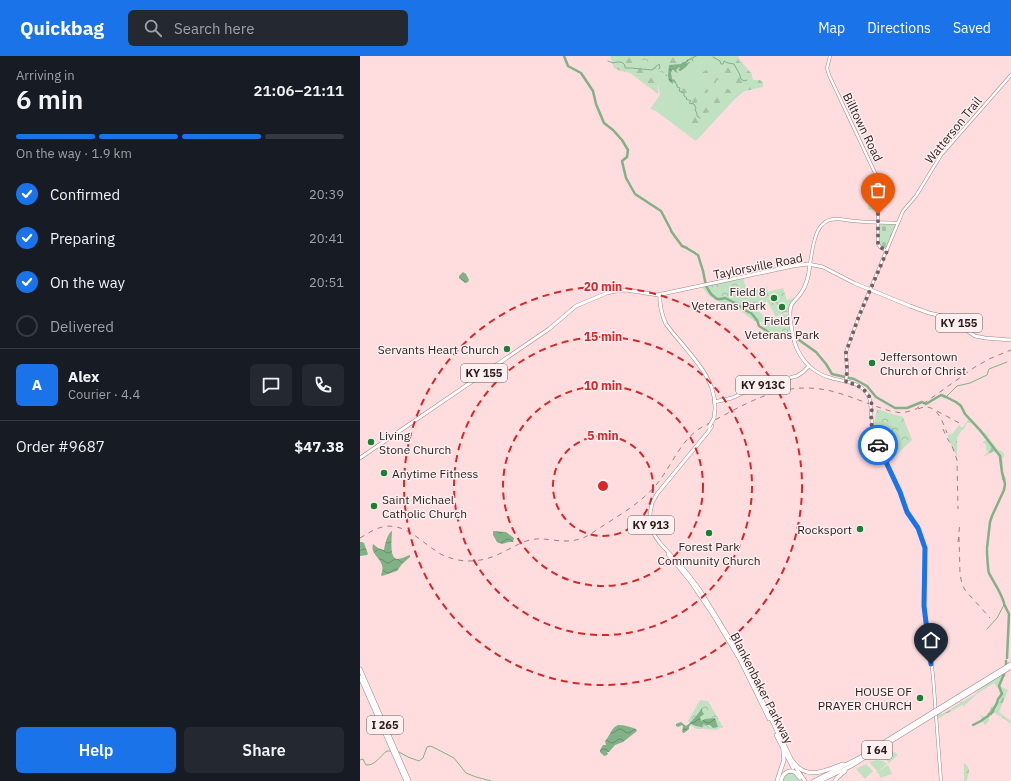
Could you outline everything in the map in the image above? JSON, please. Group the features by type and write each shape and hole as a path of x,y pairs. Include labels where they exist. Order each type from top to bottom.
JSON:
{"highway":[{"name":"I 64","path":"938,711 1011,664"},
{"name":"I 64","path":"814,781 846,765 1011,667"},
{"name":"I 265","path":"360,669 409,781"},
{"name":"I 265","path":"360,677 406,781"},
{"name":"I 64","path":"820,781 851,766 933,714"},
{"path":"810,781 900,733"},
{"path":"779,736 795,765 806,772 818,774 844,764"},
{"path":"781,770 784,758 783,749"},
{"path":"835,781 844,771 872,753"},
{"path":"777,781 785,761 790,760"},
{"path":"781,781 784,774 790,771 794,772 803,780"}],"main road":[{"name":"Billtown Road","path":"830,56 827,68 828,75 876,175 878,183 878,244 887,251"},
{"name":"Watterson Trail","path":"846,378 846,352 870,290 904,210 917,194 939,158 1011,75"},
{"path":"898,223 856,222 837,218 825,222 817,232 809,274 801,293 792,304 790,316 795,346 809,366 815,371 824,375 846,378 857,384 868,394 870,400 872,429 900,492 907,512 918,528 925,548 924,609 933,679 941,781"},
{"name":"Taylorsville Road","path":"360,458 550,328 577,306 607,293 616,291 631,290 660,294 793,266 810,264 826,268 854,283 920,310 952,318 969,332 978,337 1011,340"},
{"name":"Blankenbaker Parkway","path":"660,294 664,314 668,322 707,373 713,388 715,402 714,418 708,432 653,500 650,514 651,525 657,539 695,584 746,665 790,760"},
{"name":"KY 913C","path":"715,402 732,398 758,386 797,376 809,366"},
{"name":"Blankenbaker Parkway","path":"711,427 654,494 649,508 649,525 657,543 680,568 697,590 737,655 783,749 803,780"}],"green space":[{"path":"610,56 667,56 668,58 694,56 680,64 669,65 667,67 662,66 658,73 658,94 630,73 614,68"},
{"path":"631,56 660,56 657,61 656,72 642,60"},
{"path":"660,56 739,56 738,57 752,75 733,101 696,141 656,111 650,109 660,95 656,72"},
{"path":"729,57 734,57 737,59 752,74 753,80 760,80 763,83 763,87 745,91 723,109 736,93 737,87 727,81 717,80 712,89 704,93"},
{"path":"707,70 708,73 702,82 700,82 698,75"},
{"path":"665,76 672,84 674,84 672,79 678,81 680,86 684,88 690,97 698,98 696,102 698,103 723,89 729,89 732,91 728,98 718,107 706,113 701,125 694,131 689,127 692,117 695,116 695,114 685,103 667,89"},
{"path":"868,197 877,198 877,210 868,210"},
{"path":"879,223 896,224 886,250 880,245"},
{"path":"743,278 746,288 749,291 767,287 768,292 783,288 787,300 797,297 789,312 776,317 767,301 758,311 769,320 757,322 741,311 710,297 703,288 704,286"},
{"path":"784,314 789,314 791,335 784,332 774,334 764,328 762,324"},
{"path":"877,409 903,417 912,440 888,463 873,428"},
{"path":"969,417 988,435 998,450 1003,454 1003,474 1006,481 1002,480 998,454 994,451 984,456 988,452 986,445 983,442 986,439 971,423 967,423 957,438 957,457 948,435 953,433 959,425 963,427 968,420 967,418"},
{"path":"1008,674 1000,684 1000,686 1008,690 999,712 1011,721 1011,724 995,712 989,717 989,720 985,726 979,714 984,717 987,716 991,707 995,704 1000,695 999,690 994,683 977,694 964,706 962,705 938,719 936,717 938,714 945,713 974,695 994,679"},
{"path":"700,700 708,701 723,727 716,730 697,729 693,727 688,721"},
{"path":"885,751 892,751 898,755 889,763 881,754"},
{"path":"877,760 883,761 887,764 878,772 869,762"},
{"path":"964,763 969,769 967,781 964,781"},
{"path":"866,764 873,771 865,779 856,769"},
{"path":"888,765 892,774 880,778 879,774 876,772"},
{"path":"791,772 796,774 801,781 782,781 783,776"}],"water":[{"path":"697,56 688,61 686,64 690,62 680,71 678,70 680,68 679,67 676,70 678,73 672,70 671,73 673,84 669,81 669,65 681,64"},
{"path":"463,272 469,280 465,283 459,278"},
{"path":"392,531 391,542 394,558 399,559 410,555 410,557 397,571 382,576 382,566 372,548 373,544 384,550 390,532"},
{"path":"493,531 506,532 514,538 513,542 502,544 497,542 493,535"},
{"path":"360,542 364,543 368,554 367,555 360,556"},
{"path":"702,708 704,714 700,717 701,721 715,718 718,727 713,728 710,725 703,724 702,727 691,724 689,729 684,733 682,732 682,725 678,727 676,726 676,724 681,722 686,726 695,718"},
{"path":"618,725 630,727 636,729 637,731 623,742 615,745 609,752 607,752 607,755 604,756 600,750 603,745 606,745 605,741 614,728"}],"waterway":[{"path":"564,56 568,66 581,73 593,91 596,104 604,123 622,140 628,150 627,157 622,161 626,178 635,194 661,211 671,230"},
{"path":"713,57 720,61 721,64 723,64 724,61 734,64 741,79 744,81 747,80"},
{"path":"608,61 613,63 622,62 625,68 652,70 659,64 659,69"},
{"path":"672,80 675,81 677,87 680,88 679,91 684,93 684,96 687,98 686,99 691,101 689,103 694,104 697,116 700,118"},
{"path":"671,231 682,246 687,248"},
{"path":"688,249 695,253"},
{"path":"696,254 698,255 706,286 711,294 717,299 725,298 751,313 757,320 759,326 773,335 784,333 799,340 816,352 832,374 854,379 867,386 876,397 895,408 907,408 922,402 926,404 941,395 961,406 965,414 980,430 1000,456 1005,484 1004,490 990,522 987,548"},
{"path":"946,397 957,386 970,383 987,375 989,369 1007,362"},
{"path":"987,550 989,573 1004,603"},
{"path":"1004,604 1009,614 1007,658"},
{"path":"987,629 997,618 1004,605"},
{"path":"982,720 991,714 1002,694 999,686 1004,674"},
{"path":"973,725 981,721"},
{"path":"399,752 419,761 423,758 427,747 430,746 454,758 466,773 491,781"},
{"path":"360,760 363,759 366,765 369,765 375,762 387,751 391,751"}],"railway":[{"path":"360,538 373,530 382,527 397,527 411,533 443,556 464,561 483,560 533,539 564,541 579,539 590,535 650,492 662,478 682,446 694,432 748,403 779,391 796,388 813,388 831,391 890,411 902,413 916,409 975,367 989,359 1011,350"},
{"path":"918,409 924,407 934,410 943,423 947,433"},
{"path":"937,411 963,425"},
{"path":"943,429 952,446 957,460 958,509"},
{"path":"958,542 960,522"},
{"path":"959,537 960,574 962,584 965,590 990,618"}],"way so far":[{"path":"878,214 878,244 887,251 859,316 845,354 847,361 846,382 860,386 869,396 872,429 878,445"}],"place":[{"name":"Field 8 Veterans Park","path":"774,298"},
{"name":"Field 7 Veterans Park","path":"782,307"},
{"name":"Servants Heart Church","path":"507,349"},
{"name":"Jeffersontown Church of Christ","path":"872,363"},
{"name":"Living Stone Church","path":"371,442"},
{"name":"Anytime Fitness","path":"384,473"},
{"name":"Saint Michael Catholic Church","path":"374,506"},
{"name":"Rocksport","path":"860,529"},
{"name":"Forest Park Community Church","path":"709,533"},
{"name":"HOUSE OF PRAYER CHURCH","path":"920,698"}],"route":[{"path":"878,445 900,492 907,512 918,528 925,548 924,606 931,664"}]}
